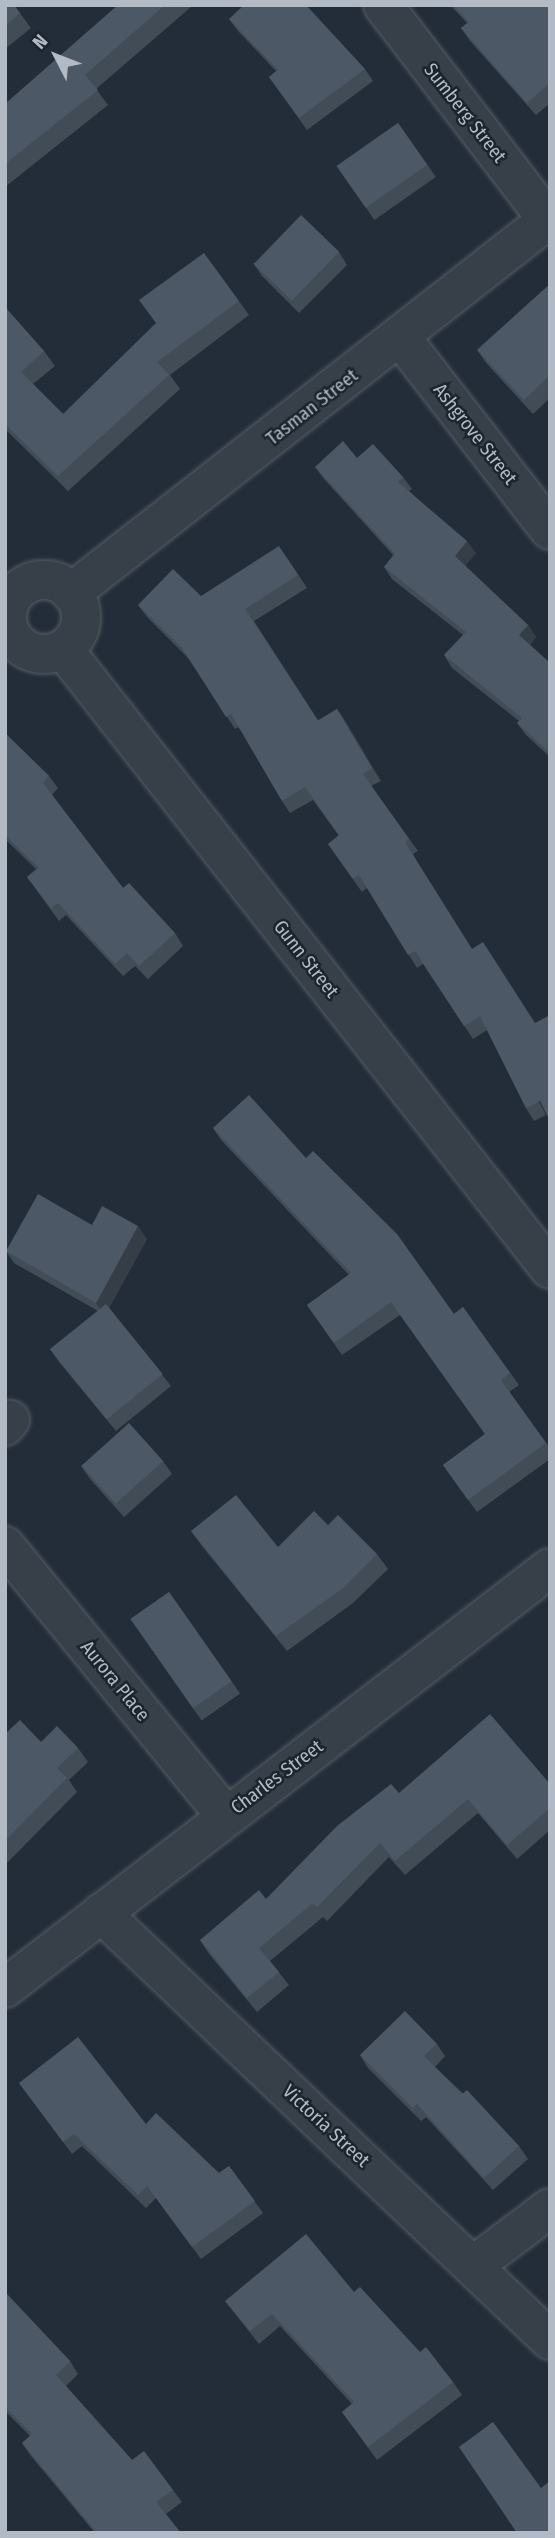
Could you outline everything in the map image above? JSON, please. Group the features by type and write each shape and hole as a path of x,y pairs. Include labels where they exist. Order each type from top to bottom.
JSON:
{"street":[{"name":"Sumberg Street","path":"383,5 549,219"},
{"name":"Tasman Street","path":"71,593 401,338 549,219"},
{"name":"Ashgrove Street","path":"401,338 550,530"},
{"path":"13,577 53,581 71,593 79,628 63,649 37,653 10,643 7,617 13,577"},
{"name":"Gunn Street","path":"63,649 550,1269"},
{"name":"Aurora Place","path":"5,1546 226,1816"},
{"name":"Charles Street","path":"5,1988 550,1568"},
{"name":"Victoria Street","path":"101,1913 550,2340"},
{"path":"473,2266 550,2208"}],"building":[{"path":"5,5 14,5 20,13 5,26"},
{"path":"118,5 165,5 85,75 98,90 5,164 5,104"},
{"path":"244,5 306,5 365,69 299,118 269,77 278,70 229,19"},
{"path":"453,5 550,5 550,83 527,103 461,28 469,22"},
{"path":"398,123 427,165 366,208 337,166"},
{"path":"301,215 339,252 292,301 254,264"},
{"path":"204,253 239,301 157,362 169,375 58,476 5,424 5,307 44,351 21,372 63,414 156,323 139,300"},
{"path":"550,284 550,375 524,400 477,350"},
{"path":"343,441 357,458 373,444 403,477 398,482 467,541 455,556 528,625 519,635 550,663 550,753 517,723 522,718 444,655 466,632 384,567 395,554 315,467"},
{"path":"279,546 298,575 245,609 318,721 337,709 372,768 363,774 409,839 405,842 472,949 483,942 535,1023 550,1015 550,1121 540,1101 526,1108 480,1016 464,1026 415,951 408,955 359,875 353,879 328,844 339,835 305,787 282,801 231,714 226,717 182,648 138,605 173,569 201,596"},
{"path":"5,733 49,776 43,783 123,888 129,883 175,933 139,966 127,953 115,964 58,903 51,908 27,877 39,868 5,835"},
{"path":"249,1095 306,1158 313,1151 397,1234 454,1314 463,1307 510,1373 501,1380 546,1443 468,1500 443,1465 485,1434 391,1302 334,1343 307,1305 351,1273 213,1128"},
{"path":"38,1194 92,1225 102,1206 138,1226 96,1303 6,1251"},
{"path":"106,1304 163,1374 107,1419 50,1349"},
{"path":"129,1423 163,1461 116,1504 81,1466"},
{"path":"236,1495 278,1547 314,1511 328,1525 338,1515 377,1554 343,1588 276,1636 191,1531"},
{"path":"169,1592 232,1681 193,1708 130,1619"},
{"path":"490,1714 550,1784 550,1808 507,1845 468,1799 395,1861 380,1843 317,1907 313,1903 259,1948 279,1972 247,1998 200,1940 259,1890 266,1899 337,1826 391,1784 399,1793"},
{"path":"20,1720 41,1742 57,1726 78,1748 57,1768 67,1778 5,1841 5,1734"},
{"path":"405,2011 437,2044 424,2056 462,2094 467,2090 519,2146 484,2178 417,2104 413,2108 360,2055"},
{"path":"78,2037 146,2124 156,2113 219,2173 229,2166 255,2201 192,2247 147,2186 138,2195 74,2134 63,2142 19,2083"},
{"path":"306,2234 354,2292 360,2287 420,2352 426,2347 453,2382 368,2447 342,2412 354,2402 272,2314 250,2331 225,2301"},
{"path":"5,2292 70,2361 56,2375 132,2460 144,2451 173,2490 156,2502 181,2533 97,2533 22,2443 32,2434 5,2407"},
{"path":"493,2422 541,2488 550,2481 550,2533 517,2533 459,2447"}]}
